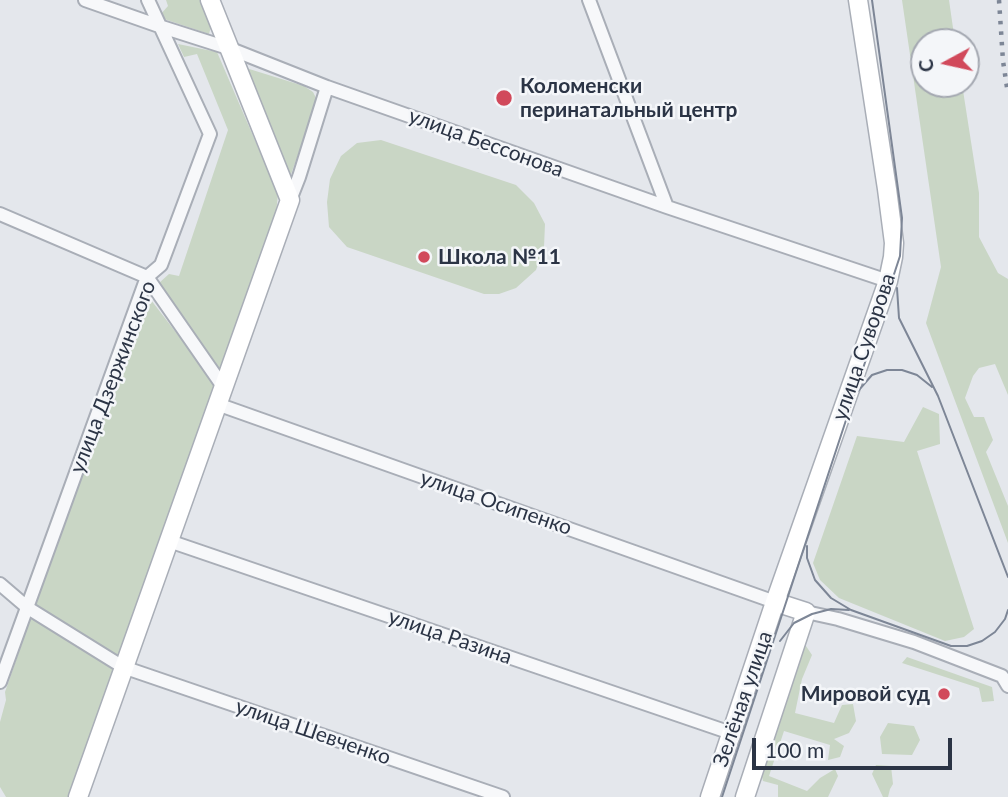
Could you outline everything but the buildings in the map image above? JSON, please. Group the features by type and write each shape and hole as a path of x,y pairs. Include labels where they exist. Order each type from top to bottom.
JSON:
{"street":[{"name":"улица Бессонова","path":"85,0 231,49 327,87 667,207 888,281"},
{"name":"улица Дзержинского","path":"0,682 147,277 161,265 210,134 148,0"},
{"path":"210,0 290,200"},
{"path":"589,0 667,207"},
{"name":"улица Суворова","path":"775,601 888,281 894,243 858,0"},
{"path":"78,797 299,177 327,87"},
{"path":"0,214 147,277 220,396"},
{"name":"улица Осипенко","path":"220,396 775,601"},
{"name":"улица Разина","path":"169,541 731,733"},
{"name":"улица Шевченко","path":"0,584 27,608 123,667 503,797"},
{"path":"775,601 914,642 1002,677 1008,686"},
{"name":"Зелёная улица","path":"709,797 775,601"},
{"name":"Зелёная улица","path":"745,797 806,612"}],"green space":[{"path":"166,0 205,0 213,19 209,34 161,18 160,15 168,6"},
{"path":"902,0 949,0 953,28 910,28 910,55"},
{"path":"178,44 217,52 278,194 276,214 222,372 159,283 169,274 179,276 228,130 197,54 184,57"},
{"path":"246,68 304,86 313,92 316,98 316,105 290,177"},
{"path":"916,98 964,98 979,193 979,237 998,273 1008,279 1008,395 995,364 979,368 965,398 974,417 984,417 993,440 986,452 1008,506 1008,543 926,323 941,267"},
{"path":"381,140 516,185 534,203 545,224 544,247 536,270 516,288 499,294 484,294 347,247 329,227 327,202 330,179 341,156 357,143"},
{"path":"144,291 215,383 68,797 6,797 0,787 0,722 6,700 5,692"},
{"path":"923,407 939,414 940,444 917,451 974,629 964,637 945,641 839,598 820,580 813,563 857,436 904,442"},
{"path":"800,637 812,655 802,679 795,713 834,723 842,705 853,704 856,721 849,733 834,739 844,746 840,757 828,760 830,745 784,731 769,776 807,791 820,778 835,769 838,776 828,797 778,797 778,785 763,781 759,764"},
{"path":"907,657 992,687 994,701 982,702 979,688 902,663"},
{"path":"888,723 914,726 920,740 912,755 882,754 880,737"},
{"path":"876,765 891,766 893,784 888,797 883,797 872,774"}],"tram line":[{"path":"722,797 900,256 902,218 872,0"},
{"path":"897,288 899,318 938,396 1008,577"},
{"path":"858,391 872,375 887,370 902,370 917,375 932,387"},
{"path":"807,546 807,558 815,580 831,598 851,610 951,646 967,646 982,641 995,632 1008,610"},
{"path":"780,641 794,623 812,614 831,609 849,610"}],"railway":[{"path":"999,0 1008,94"}],"place":[{"name":"Коломенски перинатальный центр","path":"504,98"},
{"name":"Школа №11","path":"424,257"},
{"name":"Мировой суд","path":"944,694"}]}
